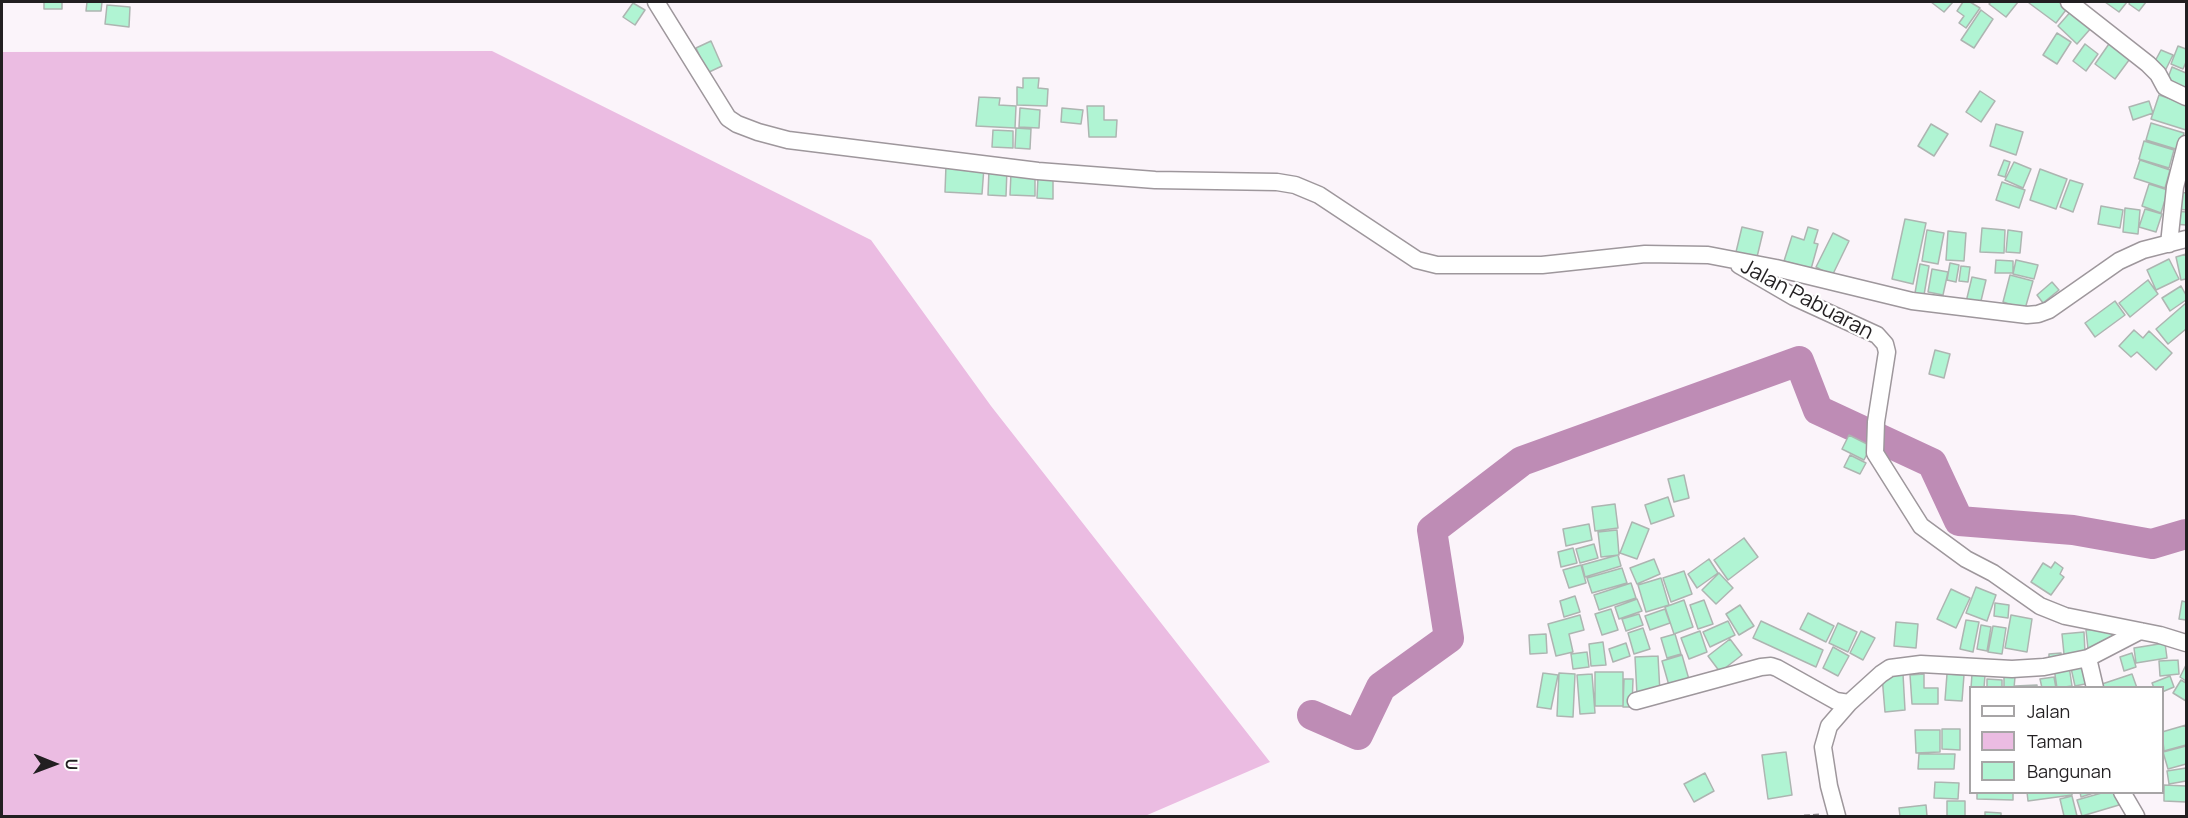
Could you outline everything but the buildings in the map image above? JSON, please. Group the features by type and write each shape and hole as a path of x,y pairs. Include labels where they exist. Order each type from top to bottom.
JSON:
{"street":[{"path":"656,2 728,118 747,128 788,140 1038,171 1155,180 1277,182 1295,185 1319,195 1417,260 1437,265 1542,265 1645,254 1681,254 1776,268 1912,301 2027,315 2049,310 2119,261 2144,250 2187,239"},
{"path":"2069,2 2148,64 2158,74 2165,87 2187,97"},
{"path":"2169,244 2175,187 2187,144"},
{"name":"Jalan Pabuaran","path":"1731,260 1794,297 1864,328 1882,339 1887,352 1876,422 1875,448 1877,456 1921,526 1966,559 1993,573 2040,606 2065,616 2140,632"},
{"path":"1837,816 1829,786 1823,747 1828,726 1849,703 1890,668 1921,664 2033,668 2088,658 2140,632 2187,643"},
{"path":"2088,658 2095,686"},
{"path":"1636,702 1771,666 1836,701 1849,703"},
{"path":"2123,794 2136,816"}],"green space":[{"path":"492,51 871,240 991,406 1270,762 1145,816 2,816 2,52"}],"waterway":[{"path":"1312,715 1358,735 1381,687 1449,638 1432,530 1522,461 1799,361 1818,410 1932,463 1959,521 2073,530 2152,544 2186,534"}]}
